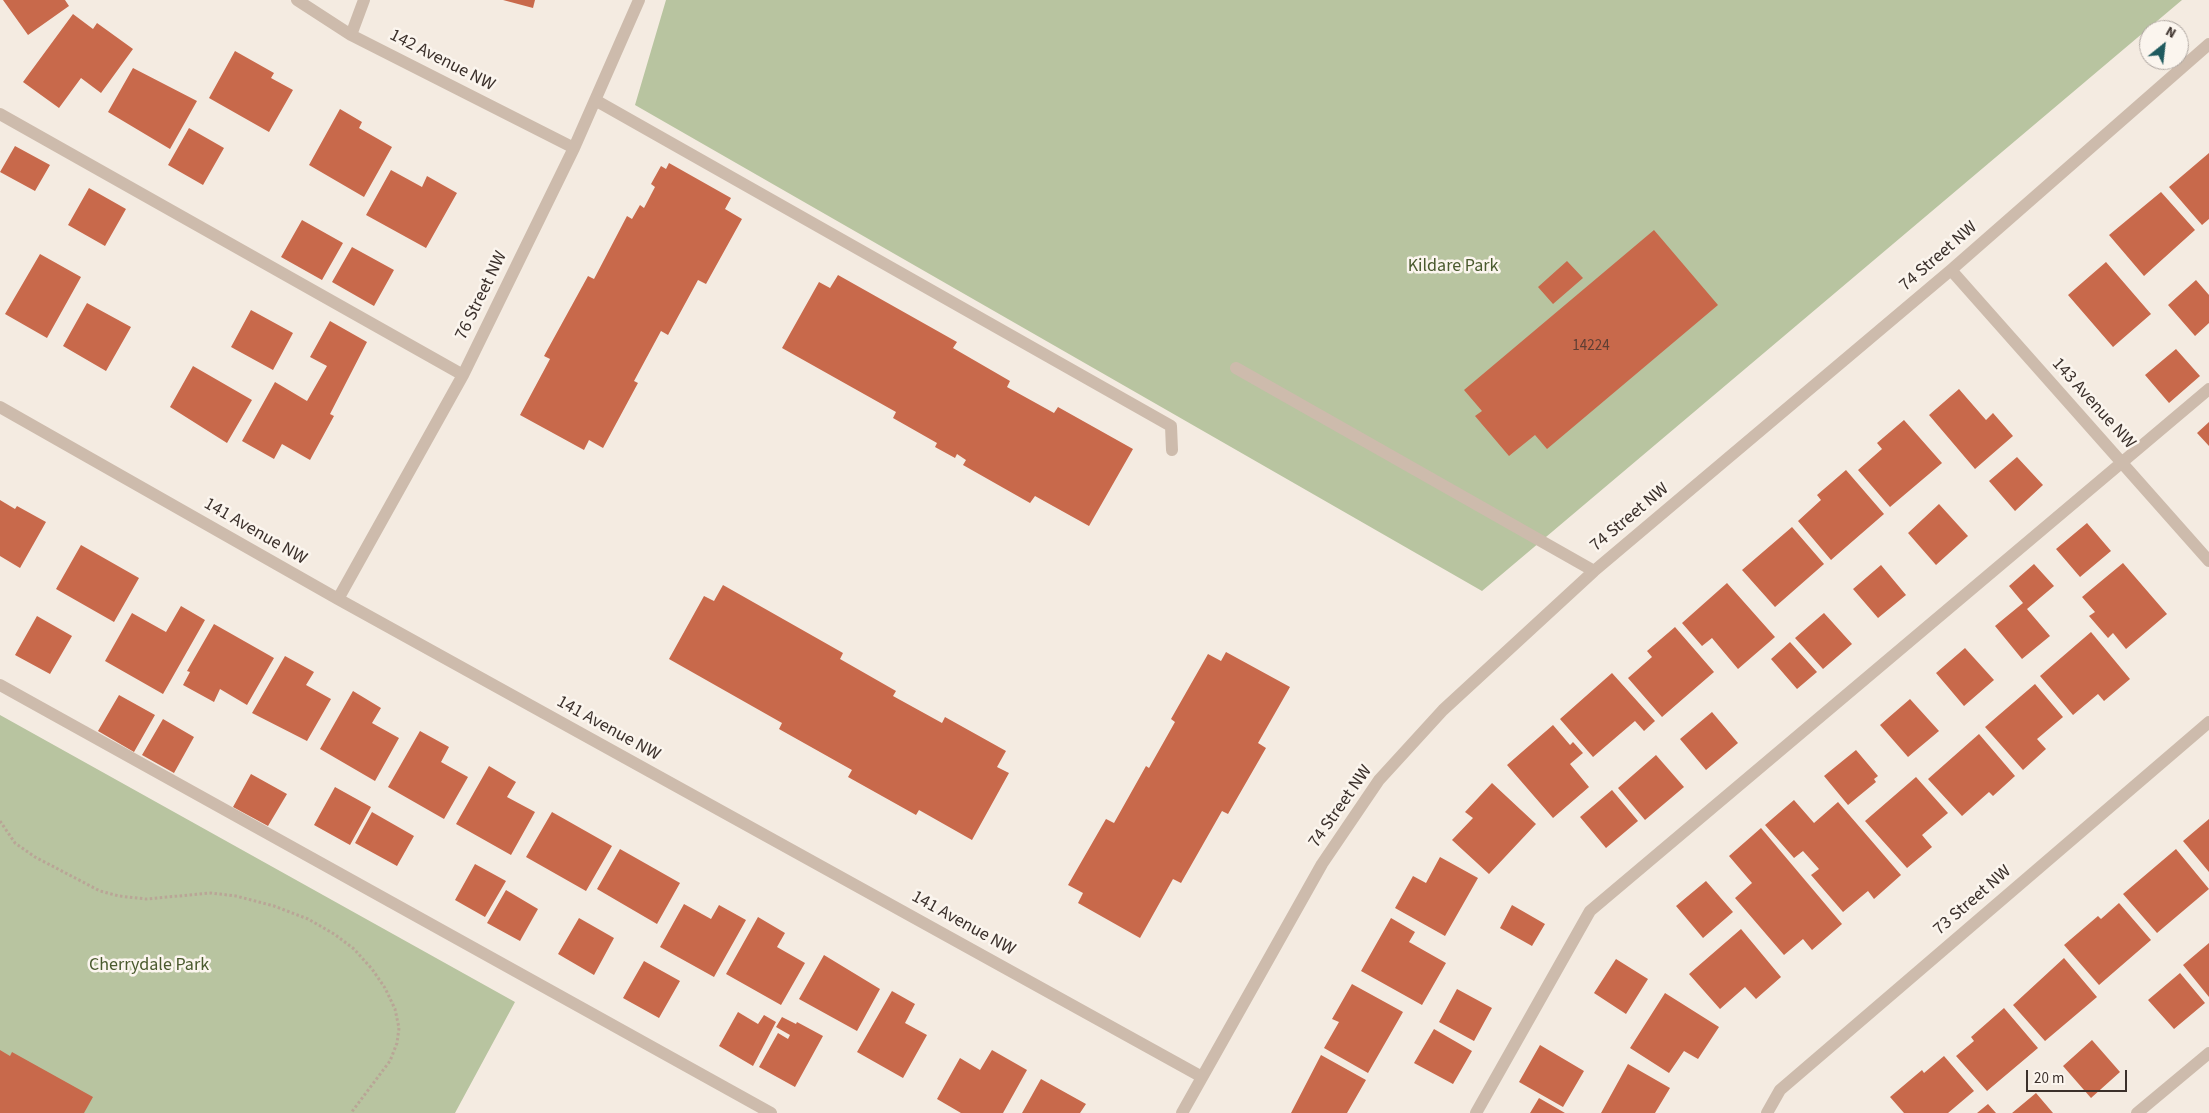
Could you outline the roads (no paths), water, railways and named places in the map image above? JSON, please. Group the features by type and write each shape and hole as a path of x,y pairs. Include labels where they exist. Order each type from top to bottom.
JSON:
{"street":[{"name":"142 Avenue NW","path":"297,0 351,34 574,148"},
{"path":"351,34 364,0"},
{"name":"76 Street NW","path":"338,599 463,375 574,148 639,0"},
{"name":"74 Street NW","path":"1182,1113 1322,864 1379,780 1442,710 1594,571 1951,270 2209,44"},
{"path":"595,100 1171,426 1172,450"},
{"path":"0,114 463,375"},
{"name":"143 Avenue NW","path":"1951,270 2209,561"},
{"path":"1236,368 1594,571"},
{"path":"1476,1113 1590,911 2209,389"},
{"name":"141 Avenue NW","path":"0,408 338,599 1202,1077"},
{"path":"0,685 771,1113"},
{"name":"73 Street NW","path":"1767,1113 1780,1090 2209,722"},
{"path":"2137,1113 2209,1052"}],"park label":[{"name":"Kildare Park","path":"1453,267"},
{"name":"Cherrydale Park","path":"149,966"}]}
